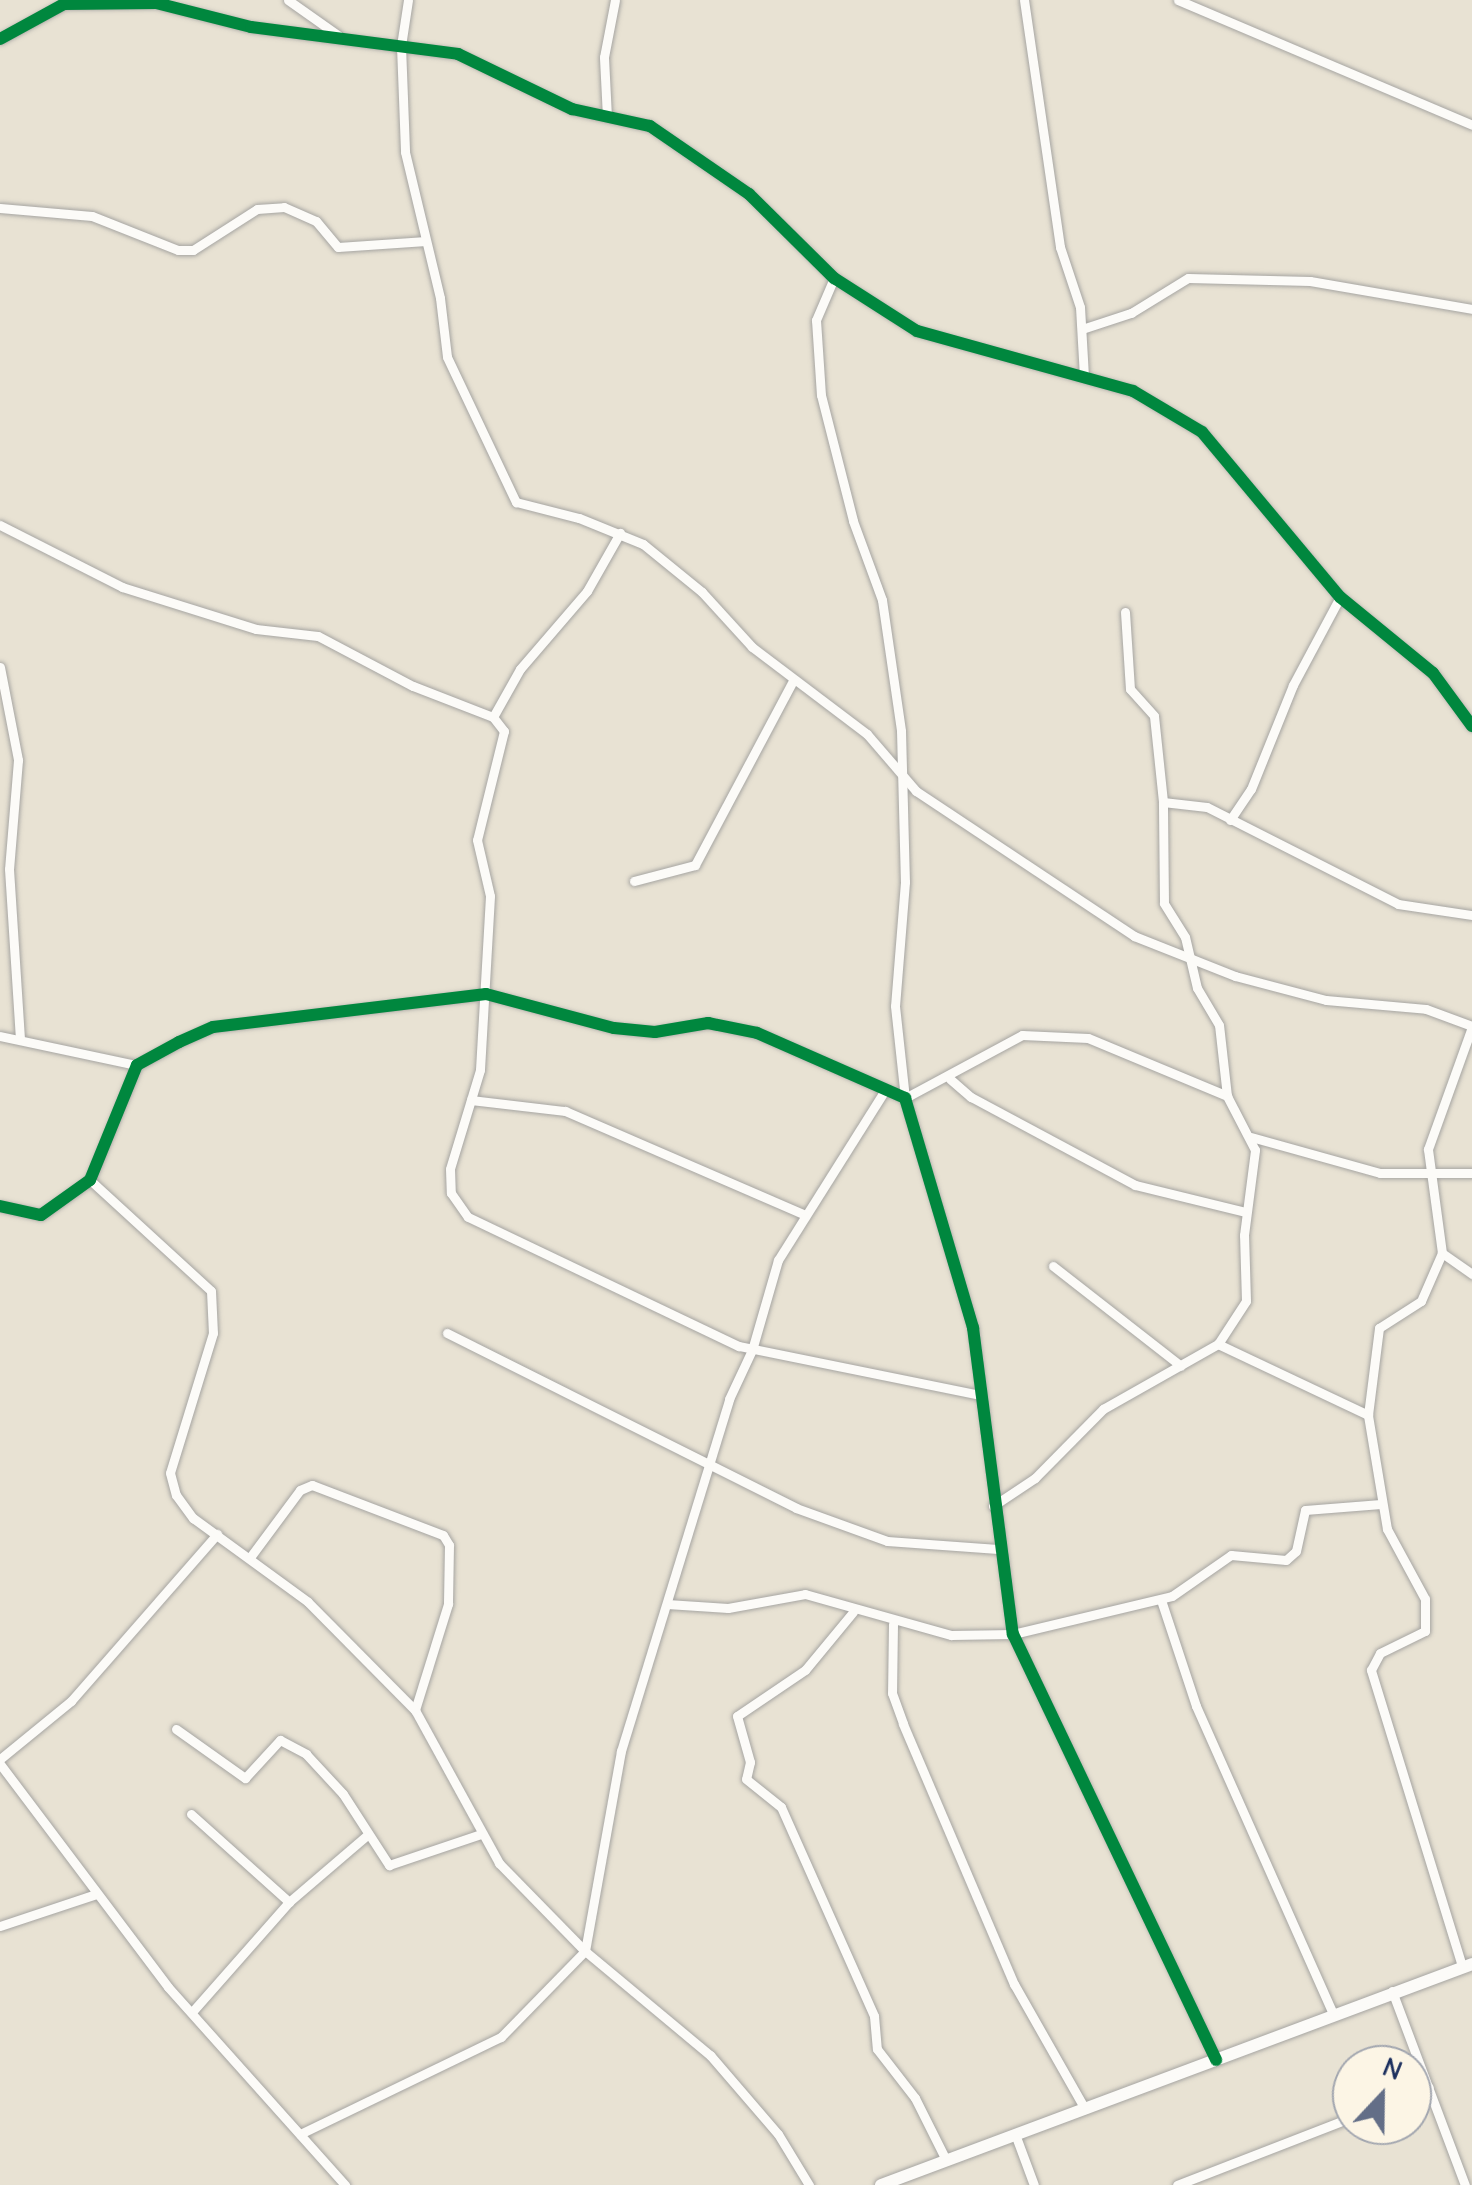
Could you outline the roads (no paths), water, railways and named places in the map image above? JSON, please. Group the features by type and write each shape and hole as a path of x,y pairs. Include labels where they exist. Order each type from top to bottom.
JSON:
{"street":[{"path":"288,0 342,38"},
{"path":"408,0 401,46 405,152 450,368 506,491 528,508 620,533 702,592 793,680 867,734 904,779 1064,893 1188,962 1326,1000 1426,1009 1472,1026 1435,1124 1428,1175 1442,1253 1422,1301 1378,1328 1368,1415 1381,1504 1392,1538 1422,1586 1426,1622 1421,1635 1380,1653 1372,1670 1467,1965 881,2185"},
{"path":"607,116 604,57 615,0"},
{"path":"1024,0 1060,247 1074,282 1082,329 1084,376"},
{"path":"1178,0 1472,125"},
{"path":"0,40 64,4 114,2 458,54 532,93 650,126 731,180 834,278 917,331 1134,391 1202,432 1340,597 1432,674 1472,726"},
{"path":"0,208 92,216 178,250 200,246 257,209 284,206 316,221 338,247 426,241"},
{"path":"834,278 816,320 821,395 852,521 882,600 904,779 895,1006 905,1098 973,1328 998,1549 1013,1634 1216,2060"},
{"path":"1082,329 1153,302 1188,278 1310,281 1472,309"},
{"path":"0,525 122,587 256,629 318,636 414,686 493,717 506,742 477,840 490,896 486,994 471,1100 450,1169 451,1192 468,1217 752,1350 980,1395"},
{"path":"493,717 520,669 587,591 620,533"},
{"path":"1230,820 1252,790 1294,685 1340,597"},
{"path":"993,1506 1035,1478 1104,1409 1218,1344 1246,1300 1246,1212 1255,1165 1251,1138 1227,1096 1220,1024 1188,962 1180,925 1164,903 1163,802 1154,716 1130,689 1125,612"},
{"path":"0,667 18,760 9,869 20,1040"},
{"path":"634,881 695,864 793,680"},
{"path":"1163,802 1197,804 1398,904 1472,915"},
{"path":"0,1036 137,1066 213,1027 486,994 614,1028 655,1032 708,1023 757,1033 883,1093 905,1098 950,1079 1005,1039 1062,1035 1126,1051 1227,1096"},
{"path":"0,1206 41,1215 90,1180 137,1066"},
{"path":"950,1079 971,1097 1136,1185 1246,1212"},
{"path":"300,2134 500,2037 585,1951 621,1751 708,1466 752,1350 778,1260 803,1214 883,1093"},
{"path":"471,1100 565,1111 803,1214"},
{"path":"1251,1138 1380,1173 1472,1173"},
{"path":"90,1180 211,1292 213,1333 170,1473 184,1506 308,1602 415,1710 498,1864 585,1951 710,2055 778,2134 809,2185"},
{"path":"1442,1253 1472,1274"},
{"path":"1053,1266 1181,1366"},
{"path":"447,1332 708,1466 887,1541 998,1549"},
{"path":"1218,1344 1368,1415"},
{"path":"251,1556 300,1490 312,1486 443,1535 450,1545 448,1604 415,1710"},
{"path":"668,1604 728,1608 805,1594 894,1624 950,1635 1013,1634 1186,1591 1231,1555 1293,1557 1306,1510 1381,1504"},
{"path":"217,1534 71,1700 0,1762 96,1894 192,2012 345,2185"},
{"path":"1161,1600 1196,1706 1333,2014"},
{"path":"853,1612 804,1670 736,1716 750,1762 746,1779 781,1806 874,2016 877,2049 916,2098 946,2160"},
{"path":"894,1624 892,1693 902,1724 1014,1984 1085,2109"},
{"path":"176,1729 245,1778 280,1740 306,1754 343,1794 366,1836 389,1865 481,1834"},
{"path":"191,1814 288,1902"},
{"path":"192,2012 288,1902 366,1836"},
{"path":"0,1926 96,1894"},
{"path":"1392,1991 1413,2045"},
{"path":"1432,2096 1464,2185"},
{"path":"1177,2185 1332,2125"},
{"path":"1015,2134 1034,2185"}]}
